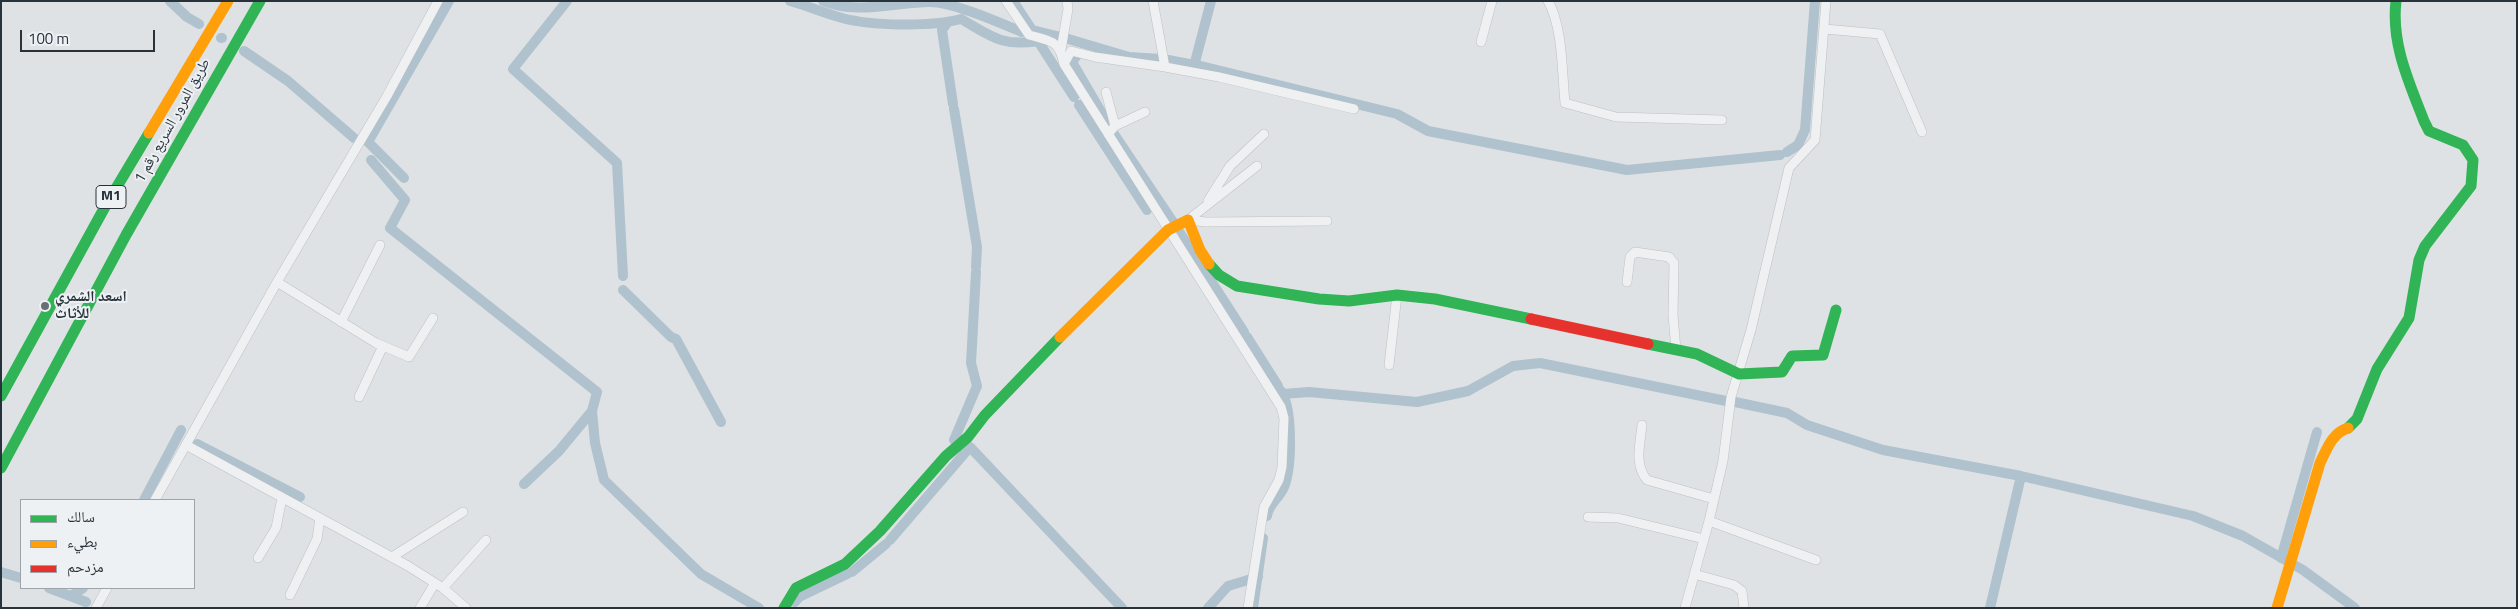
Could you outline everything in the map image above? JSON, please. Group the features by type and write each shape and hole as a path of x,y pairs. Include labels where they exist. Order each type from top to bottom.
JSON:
{"main road":[{"name":"طريق المرور السريع رقم 1","path":"1,396 106,205 228,1"},
{"name":"طريق المرور السريع رقم 1","path":"1,468 131,227 260,1"},
{"path":"2277,608 2330,442 2339,431 2351,427 2357,419 2377,369 2409,318 2419,260 2425,246 2471,186 2472,160 2463,145 2428,131 2401,59 2394,13 2396,1"},
{"path":"784,608 796,588 845,564 880,531 946,456 968,437 985,415 1033,364 1168,230 1188,220 1195,242 1212,270 1237,286 1319,299 1349,301 1397,295 1435,299 1697,354 1739,374 1782,372 1792,356 1823,355 1836,310"}],"street":[{"path":"157,499 277,282 386,96 438,1"},
{"path":"1006,1 1029,35 1053,42 1061,50"},
{"path":"1067,1 1068,9 1061,50 1064,64 1281,406 1284,418 1282,467 1279,480 1264,507 1248,608"},
{"path":"1153,1 1165,67"},
{"path":"1481,42 1492,1"},
{"path":"1548,1 1553,9 1559,41 1565,103 1616,117 1722,120"},
{"path":"1685,608 1709,522 1723,461 1731,397 1739,374 1789,168 1815,140 1826,1"},
{"path":"1824,29 1880,34 1922,132"},
{"path":"1064,64 1066,57 1071,51 1076,50 1095,57 1165,67 1354,110"},
{"path":"1106,92 1115,126"},
{"path":"1108,134 1115,126 1146,112"},
{"path":"1204,208 1230,166 1264,134"},
{"path":"1188,220 1257,166"},
{"path":"1188,220 1206,222 1327,221"},
{"path":"341,322 380,245"},
{"path":"1627,282 1630,257 1635,252 1670,257 1674,263 1673,315 1676,350"},
{"path":"277,282 383,346 409,357 433,318"},
{"path":"1389,365 1397,295"},
{"path":"358,396 383,346"},
{"path":"1642,425 1638,462 1640,472 1647,480 1714,499"},
{"path":"186,446 392,557 443,588 466,608"},
{"path":"258,558 276,528 282,498"},
{"path":"392,557 463,512"},
{"path":"1588,517 1618,518 1704,539"},
{"path":"290,595 317,539 320,518"},
{"path":"1709,522 1816,560"},
{"path":"443,588 486,540"},
{"path":"1694,574 1734,585 1742,591 1744,608"},
{"path":"420,608 435,583"},
{"path":"96,608 106,589"}],"waterway":[{"path":"170,1 187,17 199,24"},
{"path":"404,178 368,142 449,1"},
{"path":"567,1 513,69 617,163 623,276"},
{"path":"790,1 854,21 885,24 918,24 949,22 961,19 997,39 1015,42 1038,41 1074,97"},
{"path":"823,1 849,7 940,3 951,5 1022,32"},
{"path":"1013,1 1032,30 1061,37"},
{"path":"1194,66 1211,1"},
{"path":"1787,152 1798,145 1805,130 1815,1"},
{"path":"947,23 942,30 953,104"},
{"path":"1065,38 1129,57 1161,59"},
{"path":"244,51 288,81 354,138"},
{"path":"1077,55 1072,62 1110,127"},
{"path":"1168,60 1205,67 1397,114 1428,131 1627,170 1780,155"},
{"path":"1079,105 1147,210"},
{"path":"954,109 977,247 976,267"},
{"path":"1114,134 1173,222"},
{"path":"371,160 405,200 390,228 597,392 592,411 595,443 604,480 701,574 759,608"},
{"path":"1178,230 1244,332"},
{"path":"954,440 977,386 971,363 976,272"},
{"path":"623,290 671,337 676,339 721,422"},
{"path":"1247,337 1278,386"},
{"path":"1283,394 1309,392 1417,402 1468,391 1513,366 1540,363 1726,401"},
{"path":"1267,516 1284,487 1289,466 1290,438 1288,411 1281,391"},
{"path":"1735,402 1787,413 1807,425 1883,450 2021,476 2193,516 2243,536 2303,570 2355,608"},
{"path":"524,484 559,451 592,411"},
{"path":"145,499 181,430"},
{"path":"2281,558 2317,432"},
{"path":"197,444 300,497"},
{"path":"890,540 970,447 1122,608"},
{"path":"1990,608 2021,476"},
{"path":"1253,608 1263,538"},
{"path":"852,572 886,544"},
{"path":"1,572 20,578"},
{"path":"795,602 799,597 847,574"},
{"path":"1208,608 1228,586 1258,577"},
{"path":"52,589 86,602"},
{"path":"71,596 82,589"}],"traffic: fast":[{"path":"1,468 126,235 260,1"},
{"path":"2348,428 2357,419 2377,369 2409,318 2419,260 2425,246 2471,186 2473,160 2463,145 2429,131 2424,121 2402,62 2396,32 2396,1"},
{"path":"1,396 106,205 149,133"},
{"path":"1209,264 1219,275 1237,286 1319,299 1349,301 1397,295 1435,299 1531,319"},
{"path":"1648,344 1697,354 1739,374 1782,372 1792,356 1823,355 1836,310"},
{"path":"784,608 796,588 845,564 880,531 946,456 968,437 985,415 1060,337"}],"traffic: slow":[{"path":"149,133 228,1"},
{"path":"1060,337 1168,230 1188,220 1200,250 1209,264"},
{"path":"2277,608 2320,463 2334,438 2342,430 2348,428"}],"traffic: jam":[{"path":"1531,319 1648,344"}],"place":[{"name":"اسعد الشمري للأثاث","path":"45,306"}]}
